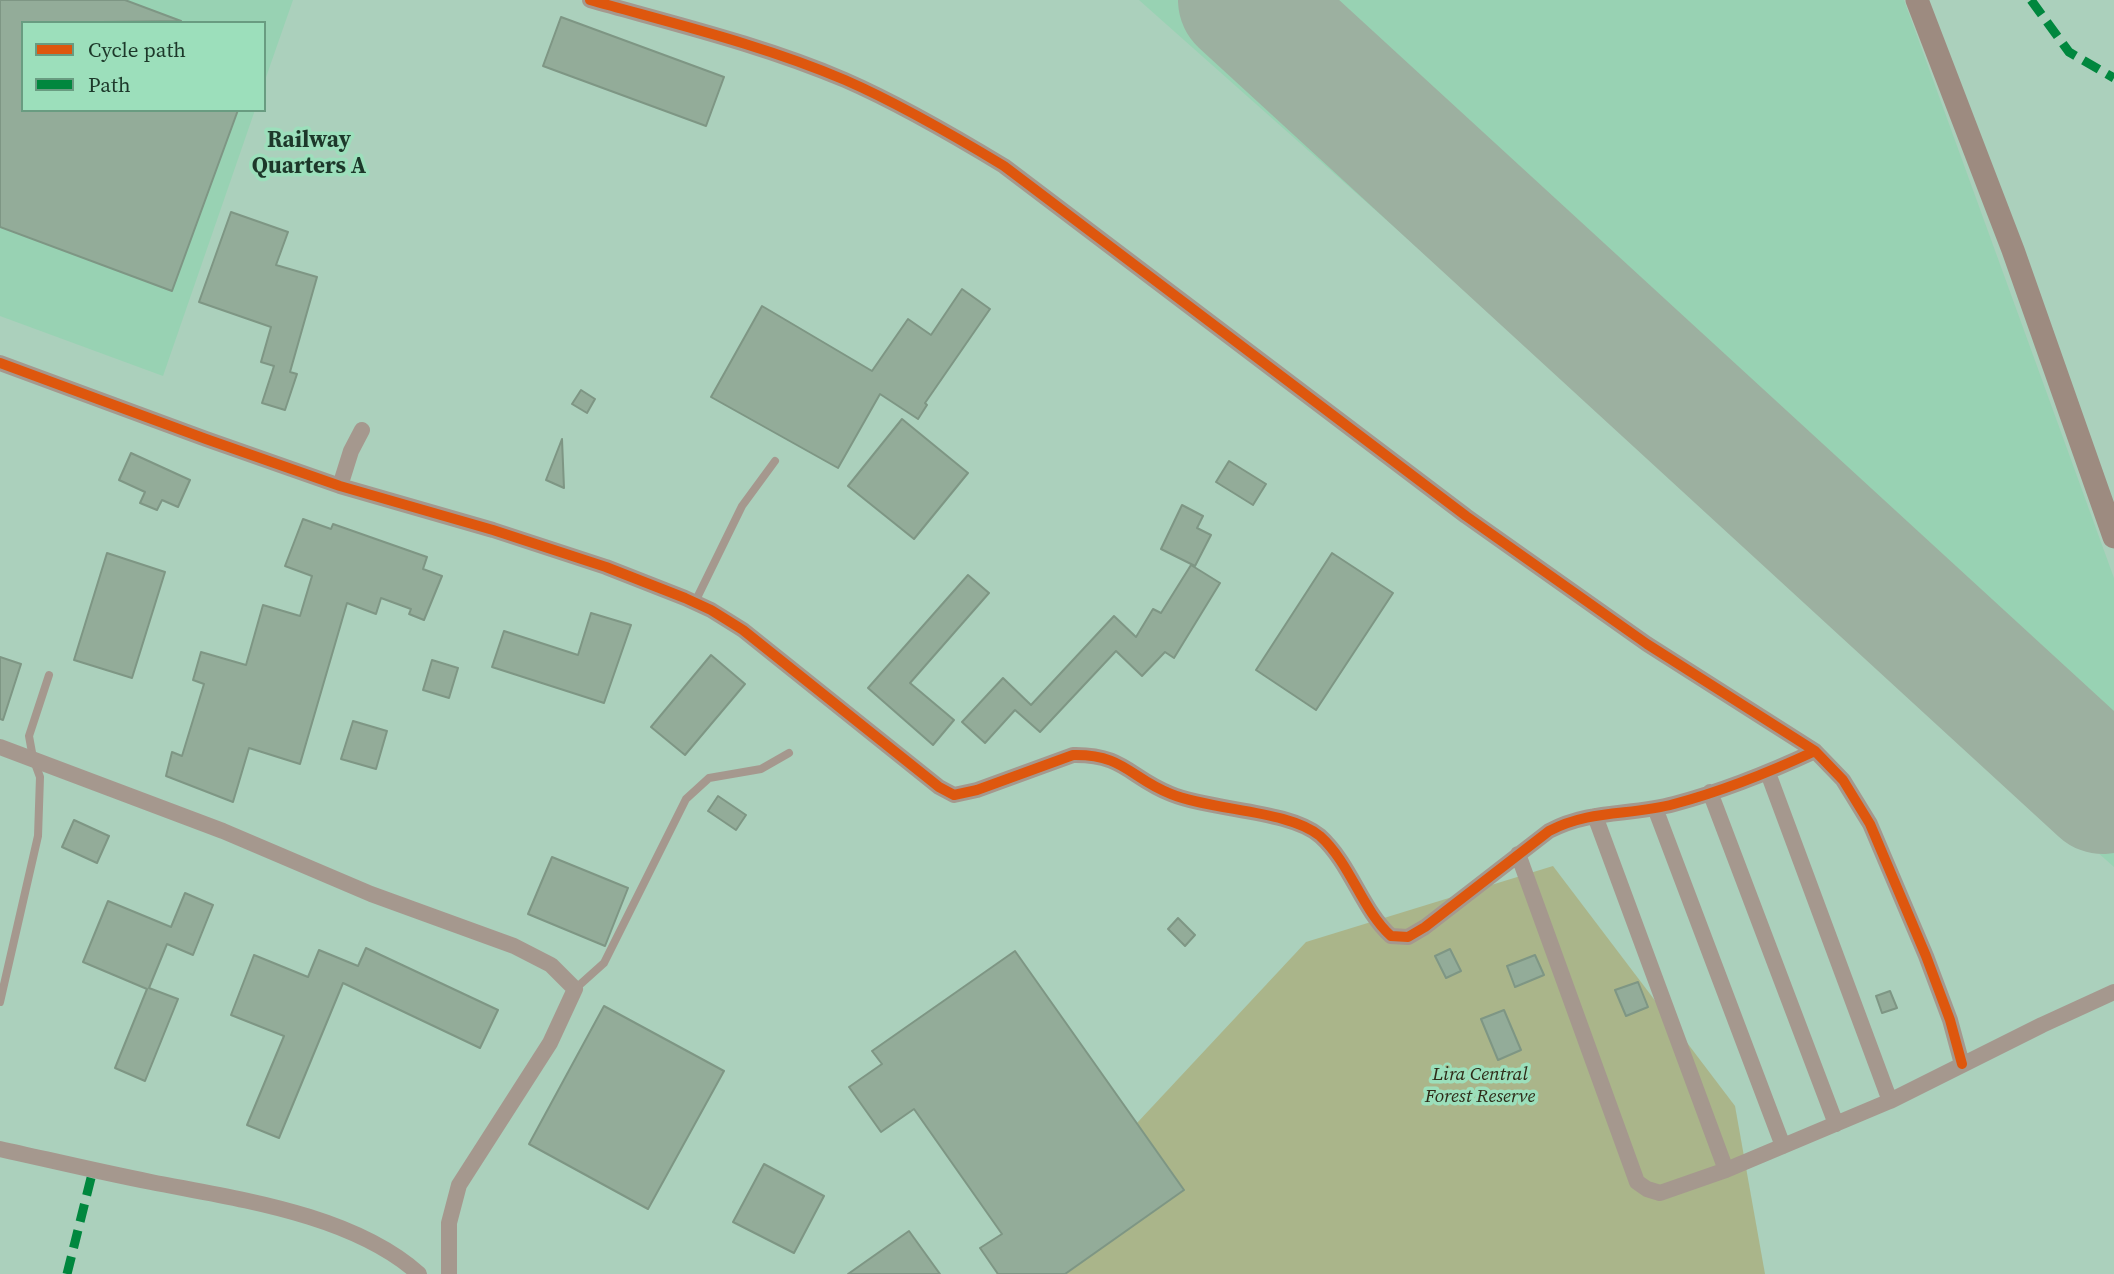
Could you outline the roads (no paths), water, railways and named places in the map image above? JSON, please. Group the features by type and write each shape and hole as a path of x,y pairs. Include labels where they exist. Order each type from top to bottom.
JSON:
{"main road":[{"path":"1917,0 2013,250 2114,537"}],"street":[{"path":"590,0 756,48 845,80 943,129 1004,166 1466,516 1647,644 1815,751 1843,780 1870,824 1926,956 1950,1020 1962,1064"},
{"path":"0,363 340,486 551,548 695,602 753,638 939,788 954,795 977,790 1073,755 1085,755 1107,757 1171,794 1216,807 1284,819 1307,826 1323,839 1347,870 1378,924 1391,936 1408,937 1425,926 1549,831 1570,820 1655,808 1768,773 1815,751"},
{"path":"340,486 351,451 362,430"},
{"path":"0,747 223,831 371,894 514,946 551,965 575,989 550,1042 459,1185 449,1223 449,1274"},
{"path":"1768,773 1890,1101"},
{"path":"1710,792 1836,1124"},
{"path":"1655,808 1783,1146"},
{"path":"1595,816 1726,1170"},
{"path":"1518,854 1637,1182 1660,1193 1726,1170 1890,1101 2114,992"},
{"path":"0,1149 284,1210 363,1239 388,1251 419,1274"}],"lane":[{"path":"695,602 742,506 775,461"},
{"path":"0,1002 38,836 40,777 29,736 49,675"},
{"path":"575,989 604,963 686,799 709,778 761,769 789,753"}],"district":[{"name":"Railway Quarters A","path":"309,154"}],"park label":[{"name":"Lira Central Forest Reserve","path":"1480,1086"}]}
